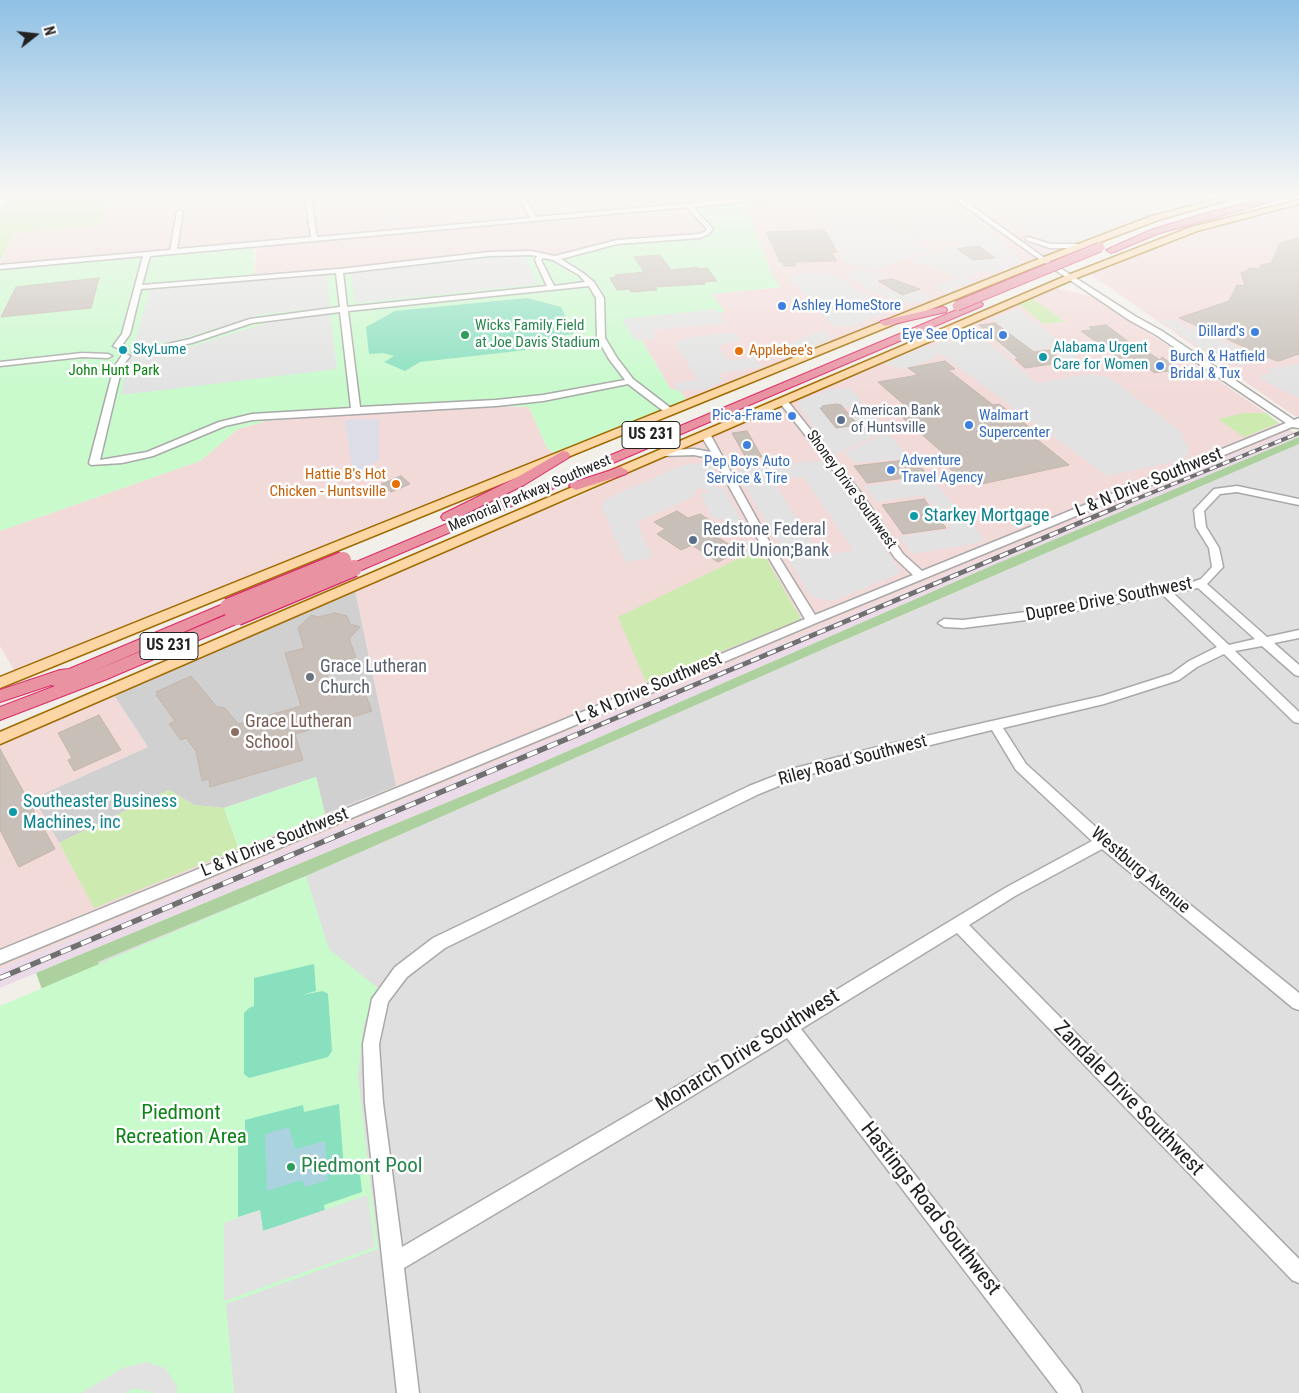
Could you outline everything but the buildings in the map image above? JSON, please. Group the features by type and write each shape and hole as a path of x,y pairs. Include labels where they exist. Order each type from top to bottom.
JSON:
{"highway":[{"name":"Memorial Parkway Southwest","path":"353,570 448,517 547,479 1066,261"},
{"name":"Memorial Parkway Southwest","path":"0,714 93,671 233,612 353,570 978,304 1084,261"},
{"path":"931,338 942,327 978,304"},
{"path":"885,323 957,306"},
{"path":"448,517 519,482 563,455"},
{"path":"494,509 525,502 621,471"},
{"name":"Memorial Parkway Southwest","path":"0,706 93,671"},
{"path":"0,696 93,671"},
{"path":"0,727 93,671"}],"main road":[{"path":"0,683 1041,261"},
{"path":"1080,261 1107,263"},
{"path":"0,738 272,620 353,570 621,471 1112,261"},
{"path":"1021,269 1044,272 1054,280 1055,284"},
{"path":"310,557 302,571 304,578 311,584 320,587 331,588 353,570"},
{"path":"235,587 261,583 272,584 281,589 289,601 286,608 272,620"}],"street":[{"path":"0,266 56,261"},
{"path":"118,367 115,360 106,352 114,347 126,334 145,261"},
{"path":"139,287 423,261"},
{"path":"538,261 551,288"},
{"path":"560,261 581,274 591,284 600,298 601,338 613,359 630,381 669,412"},
{"path":"1031,261 1034,264"},
{"path":"1046,261 1076,276 1142,317 1159,333"},
{"path":"1058,261 1076,276 1084,287 1159,333 1297,424"},
{"path":"339,270 356,410"},
{"path":"0,364 82,355 114,347 163,346 192,340 250,322 278,316 591,284"},
{"path":"1055,284 1084,287"},
{"path":"1126,314 1142,317"},
{"path":"126,334 134,348"},
{"path":"134,348 118,367 94,463 150,454 222,424 252,417 496,403 543,398 630,381"},
{"path":"82,355 126,356"},
{"name":"Shoney Drive Southwest","path":"783,402 790,408 858,495 899,556 921,576"},
{"name":"L & N Drive Southwest","path":"0,957 556,728 812,620 1297,424"},
{"path":"705,434 764,541 812,620"},
{"path":"662,453 694,452 719,457"},
{"name":"Dupree Drive Southwest","path":"944,624 963,624 1026,616 1199,584 1205,581 1218,567 1214,548 1201,527 1199,510 1217,491 1238,489 1299,502"},
{"path":"1199,584 1299,672"},
{"path":"1164,591 1299,719"},
{"name":"Riley Road Southwest","path":"408,1393 374,1103 371,1044 380,999 400,972 439,943 509,908 754,790 800,772 882,751 1104,700 1175,677 1192,664 1226,650 1299,634"},
{"name":"Westburg Avenue","path":"995,726 1021,767 1103,842 1299,1003"},
{"name":"Monarch Drive Southwest","path":"394,1263 655,1109 1010,892 1103,842"},
{"name":"Zandale Drive Southwest","path":"958,924 1299,1274"},
{"name":"Hastings Road Southwest","path":"788,1026 1071,1393"}],"shaded area":[{"path":"2,261 33,261 0,264"},
{"path":"255,261 507,261 254,277"},
{"path":"466,261 527,261 538,284 355,303 351,273"},
{"path":"767,261 1030,261 686,400 679,389 671,390 631,322 724,312 712,294 780,287 772,275"},
{"path":"845,261 899,261 877,269 852,266"},
{"path":"913,261 1021,261 1000,271 980,272 971,268 979,273 967,277 974,281 947,293 935,287 958,277"},
{"path":"1117,261 1299,261 1299,416 1296,417 1090,274"},
{"path":"853,270 871,270 888,277 873,284 905,296 919,291 932,297 917,303 906,304 862,287 865,286 847,276 851,274 847,273"},
{"path":"825,272 849,283 851,288 890,303 881,308 881,310 888,311 857,325 839,327 832,325 792,280 790,275"},
{"path":"327,275 330,307 261,314 175,341 134,345 150,290"},
{"path":"1054,288 1096,297 1266,413 1244,413 1244,437 1279,423 1296,434 1287,433 0,969 0,743 114,695 148,747 34,798 94,907 396,786 355,590 503,525 575,498 698,442 1018,304 1044,324 1065,322 1031,298"},
{"path":"716,309 728,323 653,330 657,339 635,341 622,319"},
{"path":"1018,309 1078,355 1068,362 1050,348 1032,351 1036,355 1013,358 999,346 1021,342 991,319"},
{"path":"330,313 337,369 121,395 130,353 189,347 280,319"},
{"path":"1175,320 1190,330 1193,328 1249,352 1243,356 1252,361 1240,366 1202,349 1161,321"},
{"path":"820,331 825,332 832,339 799,352 774,357 764,347 786,345"},
{"path":"734,332 741,341 718,345 728,360 754,358 762,367 721,373 723,381 702,391 697,389 676,391 674,383 698,380 687,363 689,361 685,359 674,341"},
{"path":"983,338 1037,383 1089,374 1109,377 1184,434 1181,437 1190,449 1184,460 1107,476 935,350 939,355 918,365 901,369 886,363 928,345 931,348 937,343 957,339 960,341"},
{"path":"1299,364 1299,398 1258,376 1272,372 1268,369"},
{"path":"850,388 862,401 859,403 864,405 871,416 875,416 887,430 834,455 798,405 801,404 799,401 827,390","holes":["836,404 844,408 860,406 864,412 848,414 857,425 836,428 820,409 823,406"]},
{"path":"498,406 529,407 547,448 554,453 15,672 0,646 0,531 200,461 238,429 266,421"},
{"path":"379,419 379,460 353,474 345,420"},
{"path":"1287,433 1296,434 1299,437 991,566 513,775 0,988 0,969"},
{"path":"884,434 893,439 910,458 857,463 844,453"},
{"path":"1299,444 1299,1393 234,1393 225,1304 97,962 306,876 826,648"},
{"path":"811,461 822,462 833,470 901,573 833,601 811,597 736,471","holes":["804,477 853,550 819,555 773,481"]},
{"path":"709,462 716,474 710,475 716,488 723,487 744,526 727,528 722,518 713,519 701,494 709,492 704,488 699,488 693,491 697,495 637,522 652,558 625,562 602,507 604,500 683,465"},
{"path":"923,479 928,484 936,484 985,540 967,545 912,554 899,536 951,529 924,495 876,502 864,486"},
{"path":"355,590 396,786 325,814 316,777 224,808 194,805 169,790 59,843 34,798 148,747 114,695"},
{"path":"368,1195 375,1247 224,1301 224,1223 260,1210 263,1231"},
{"path":"146,1362 165,1368 177,1386 177,1393 155,1393 134,1388 125,1393 81,1393 123,1368"}],"green space":[{"name":"John Hunt Park","path":"58,261 254,261 254,276 339,271 427,261 767,261 772,275 780,287 712,294 725,312 631,322 671,390 679,389 688,404 558,456 547,448 529,407 498,406 266,421 238,429 200,461 0,531 0,266"},
{"name":"Wicks Family Field at Joe Davis Stadium","path":"527,298 561,307 574,334 554,336 535,349 420,362 405,371 384,362 394,356 383,353 369,354 366,327 395,311"},
{"path":"1031,298 1065,322 1044,324 1018,304"},
{"path":"1244,413 1266,413 1279,423 1244,437 1218,419"},
{"path":"1299,437 1299,444 826,648 306,876 98,962 225,1304 171,1343 36,973 513,775 991,566"},
{"path":"760,548 801,619 646,682 618,617"},
{"path":"316,777 325,814 239,849 224,808"},
{"path":"169,790 194,805 224,808 239,849 94,908 59,843"},
{"name":"Piedmont Recreation Area","path":"306,876 329,949 378,988 364,1024 358,1075 378,1249 226,1304 234,1393 0,1393 0,1006"},
{"path":"314,964 316,991 301,995 323,991 328,994 332,1051 328,1057 249,1078 244,1074 244,1013 254,1006 254,978"},
{"name":"Piedmont Pool","path":"339,1104 344,1169 359,1165 362,1192 324,1205 325,1211 263,1231 260,1210 238,1217 238,1147 245,1144 245,1120 303,1105 304,1112"}],"water":[{"path":"289,1127 295,1149 325,1141 328,1180 305,1187 302,1180 267,1191 265,1134"}],"railway":[{"path":"1119,506 1299,433"},
{"path":"585,731 1122,505"},
{"path":"0,978 588,730"}],"place":[{"name":"Ashley HomeStore","path":"782,306"},
{"name":"Dillard's","path":"1255,332"},
{"name":"Wicks Family Field at Joe Davis Stadium","path":"465,335"},
{"name":"Eye See Optical","path":"1003,335"},
{"name":"SkyLume","path":"123,350"},
{"name":"Applebee's","path":"739,351"},
{"name":"Alabama Urgent Care for Women","path":"1043,357"},
{"name":"Burch & Hatfield Bridal & Tux","path":"1160,366"},
{"name":"Pic-a-Frame","path":"792,416"},
{"name":"American Bank of Huntsville","path":"841,420"},
{"name":"Walmart Supercenter","path":"969,425"},
{"name":"Pep Boys Auto Service & Tire","path":"747,445"},
{"name":"Adventure Travel Agency","path":"891,470"},
{"name":"Hattie B's Hot Chicken - Huntsville","path":"396,484"},
{"name":"Starkey Mortgage","path":"914,516"},
{"name":"Redstone Federal Credit Union;Bank","path":"693,540"},
{"name":"Grace Lutheran Church","path":"310,677"},
{"name":"Grace Lutheran School","path":"235,732"},
{"name":"Southeaster Business Machines, inc","path":"13,812"},
{"name":"Piedmont Pool","path":"291,1167"}]}
